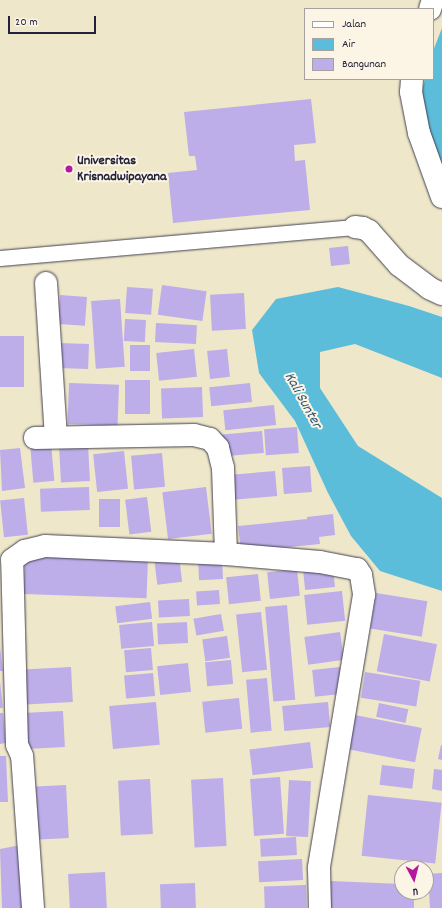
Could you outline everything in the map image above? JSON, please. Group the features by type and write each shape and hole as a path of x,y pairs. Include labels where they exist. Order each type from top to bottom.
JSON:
{"street":[{"path":"412,80 412,92 419,133 442,197"},
{"path":"355,227 363,228 369,231 399,265 429,288 442,294"},
{"path":"46,283 46,437 194,435 210,439 218,448 223,468 226,554"},
{"path":"33,908 22,756 9,746 12,560 26,551 45,546 226,554 320,562 357,569 361,575 364,596 319,868 320,908"}],"lane":[{"path":"0,258 355,227"}],"water":[{"path":"442,28 442,177 417,112 425,80 434,80 434,48"},
{"name":"Kali Sunter","path":"338,287 409,306 442,317 442,378 355,344 320,352 320,388 358,446 442,498 442,591 380,571 351,536 328,493 295,421 259,373 252,330 276,299"}],"building":[{"path":"311,99 316,143 294,145 295,161 305,160 310,210 173,223 168,173 197,170 195,156 189,156 184,112"},
{"path":"348,246 350,264 331,266 329,248"},
{"path":"162,285 207,291 202,321 158,315"},
{"path":"127,287 153,289 151,315 125,313"},
{"path":"244,293 246,329 212,331 210,295"},
{"path":"60,295 87,297 85,326 58,324"},
{"path":"120,299 125,367 96,369 91,301"},
{"path":"125,319 146,320 145,342 124,341"},
{"path":"156,323 197,325 196,344 155,342"},
{"path":"0,336 24,336 24,387 0,387"},
{"path":"58,343 89,344 88,369 57,368"},
{"path":"130,345 150,345 150,371 130,371"},
{"path":"194,349 197,377 159,381 156,353"},
{"path":"227,349 230,377 210,379 207,351"},
{"path":"125,380 150,380 150,414 125,414"},
{"path":"69,383 119,385 118,426 68,424"},
{"path":"250,383 252,402 211,406 209,387"},
{"path":"202,387 203,417 162,418 161,388"},
{"path":"274,405 276,425 225,430 223,410"},
{"path":"297,427 299,453 266,455 264,429"},
{"path":"262,431 264,453 222,457 220,435"},
{"path":"51,443 54,481 33,483 30,445"},
{"path":"88,444 90,481 61,482 59,446"},
{"path":"20,448 25,488 2,491 0,450"},
{"path":"124,451 128,489 97,492 93,454"},
{"path":"162,453 165,487 134,490 131,456"},
{"path":"310,466 312,492 284,494 282,468"},
{"path":"275,471 277,496 233,500 231,475"},
{"path":"89,487 90,510 41,512 40,489"},
{"path":"206,487 212,534 168,539 162,492"},
{"path":"147,497 151,532 129,534 125,500"},
{"path":"24,498 28,535 4,537 0,501"},
{"path":"99,499 120,499 120,527 99,527"},
{"path":"333,514 335,535 319,537 320,544 241,552 238,526 307,519 307,517"},
{"path":"25,555 148,559 147,598 24,594"},
{"path":"179,556 182,582 157,585 154,559"},
{"path":"222,559 223,579 199,580 198,560"},
{"path":"333,568 335,587 305,590 303,571"},
{"path":"297,569 300,596 270,599 267,572"},
{"path":"258,574 261,601 229,604 226,577"},
{"path":"219,590 220,604 197,606 196,592"},
{"path":"342,591 345,621 307,625 304,595"},
{"path":"376,593 427,601 422,637 370,629"},
{"path":"189,599 190,616 159,618 158,601"},
{"path":"150,602 152,619 117,623 115,606"},
{"path":"287,605 295,700 273,702 265,607"},
{"path":"261,612 267,670 242,672 236,615"},
{"path":"221,614 224,631 196,636 193,619"},
{"path":"152,622 154,646 121,649 119,625"},
{"path":"187,622 188,643 158,645 157,624"},
{"path":"340,632 344,660 308,665 304,637"},
{"path":"384,634 437,644 430,682 377,671"},
{"path":"227,636 230,658 205,661 202,639"},
{"path":"0,647 3,671 0,671"},
{"path":"151,648 153,670 126,672 124,650"},
{"path":"231,660 233,684 207,686 205,662"},
{"path":"188,663 191,692 160,695 157,666"},
{"path":"71,667 73,702 21,705 19,670"},
{"path":"340,667 343,694 315,697 312,670"},
{"path":"365,672 420,681 416,706 361,698"},
{"path":"153,673 155,696 126,698 124,676"},
{"path":"267,678 272,731 251,733 246,680"},
{"path":"0,682 3,708 0,708"},
{"path":"239,698 242,729 205,733 202,702"},
{"path":"156,702 160,745 113,749 109,706"},
{"path":"328,702 330,727 284,731 282,706"},
{"path":"379,703 408,709 405,723 376,717"},
{"path":"63,711 65,747 25,749 23,713"},
{"path":"0,713 3,713 6,743 0,744"},
{"path":"355,715 422,728 415,762 348,749"},
{"path":"310,742 313,768 253,775 249,749"},
{"path":"442,745 442,760 438,759"},
{"path":"0,756 6,756 8,802 0,802"},
{"path":"382,765 415,769 412,789 380,785"},
{"path":"434,769 442,770 442,791 432,789"},
{"path":"280,777 284,834 254,836 250,779"},
{"path":"223,778 227,846 195,848 191,780"},
{"path":"150,779 153,834 121,836 118,781"},
{"path":"289,780 311,781 308,837 286,836"},
{"path":"66,785 69,838 39,839 36,787"},
{"path":"368,795 442,803 435,863 434,860 403,860 362,856"},
{"path":"296,837 297,855 261,857 260,839"},
{"path":"21,845 31,908 2,908 0,849"},
{"path":"302,859 303,880 259,882 258,861"},
{"path":"105,872 107,908 70,908 68,874"},
{"path":"442,873 442,908 430,908 430,900 434,900 434,874"},
{"path":"330,881 394,884 394,900 414,900 414,908 329,908"},
{"path":"195,883 196,908 161,908 160,884"},
{"path":"306,885 307,908 265,908 264,886"}],"place":[{"name":"Universitas Krisnadwipayana","path":"69,169"}]}
